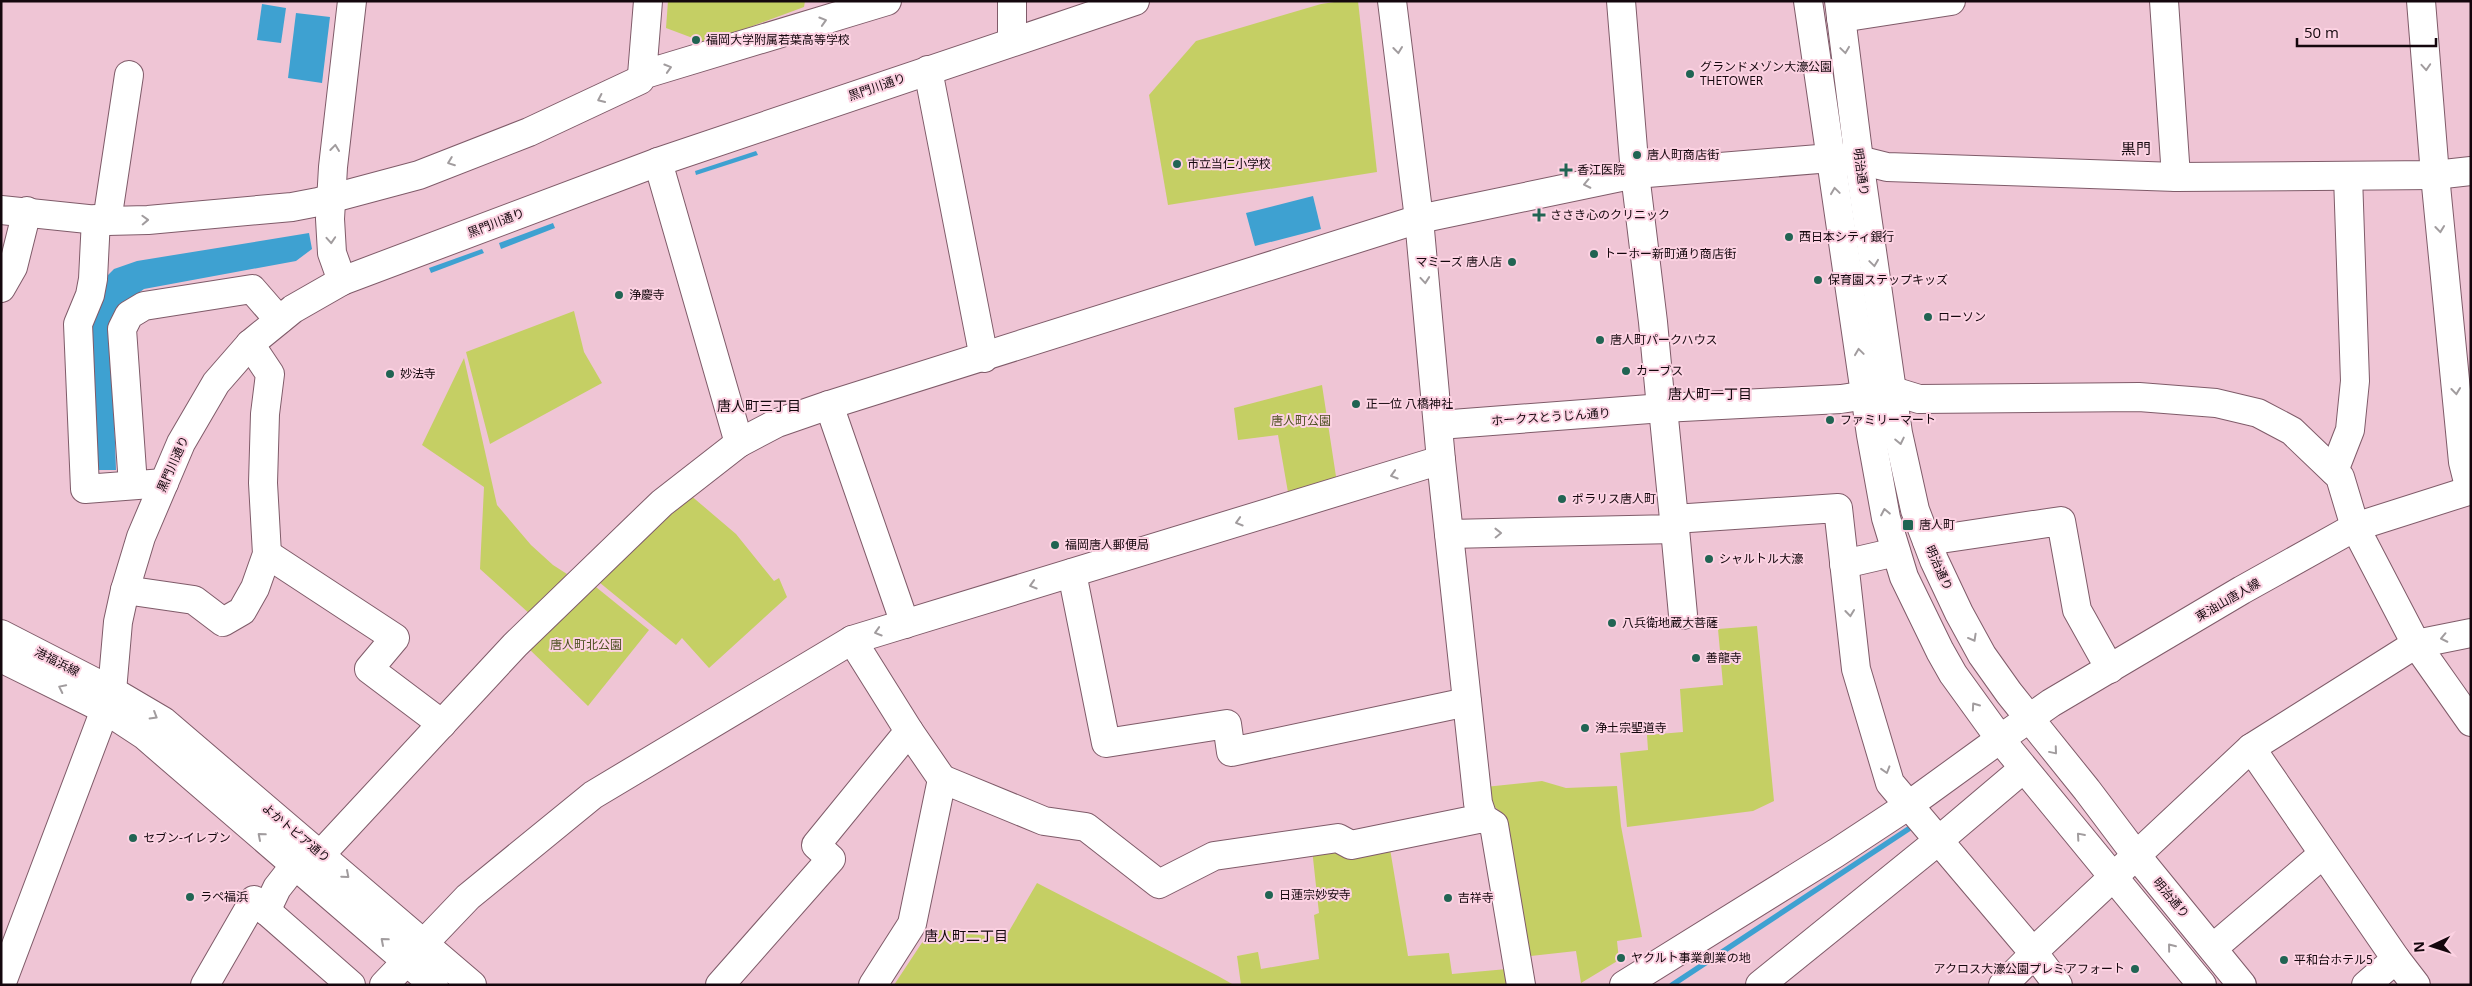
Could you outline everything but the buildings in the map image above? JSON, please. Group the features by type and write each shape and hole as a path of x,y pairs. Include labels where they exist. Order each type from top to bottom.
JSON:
{"street":[{"path":"342,281 332,253 330,219 333,167 352,1"},
{"path":"1,288 13,267 14,210 102,220 148,220 292,207 318,202 419,175 529,132 640,80 648,1"},
{"path":"642,75 887,1"},
{"path":"1012,1 1012,42"},
{"name":"黒門川通り","path":"1,985 109,700 118,622 125,590 141,537 181,443 216,383 250,344 293,309 342,281 658,162 1135,1"},
{"path":"1392,1 1419,219 1441,460 1478,803 1483,818 1494,826 1521,985"},
{"path":"1621,1 1635,174 1660,397 1663,408 1683,615"},
{"path":"1808,1 1865,395 1886,518 1904,577 1953,674 2023,769 2113,876 2192,981"},
{"path":"1840,10 1951,1"},
{"path":"2164,1 2176,177"},
{"path":"2421,1 2434,175 2463,462 2471,490"},
{"name":"明治通り","path":"1840,10 1859,160 1898,433 1915,510 1927,541 1959,613 1982,655 2028,719 2242,985"},
{"path":"928,70 984,358"},
{"path":"129,74 102,220 94,279 90,295 78,324 85,488 164,483"},
{"path":"321,854 514,645 662,503 739,443 777,422 829,405 984,358 1419,219 1635,174 1831,158 1859,160 1887,167 2176,177 2434,175 2471,171"},
{"path":"658,162 739,443"},
{"path":"2334,471 2350,430 2355,380 2348,176"},
{"path":"133,485 122,329 129,315 144,306 252,289 279,320"},
{"path":"125,590 194,600 223,622 242,611 255,588 267,554 263,483 265,414 270,374 250,344"},
{"path":"1893,391 1919,399 2139,397 2216,403 2258,413 2292,431 2340,477 2355,527 2416,644 2471,722"},
{"name":"ホークスとうじん通り","path":"1439,425 1663,408 1841,399 1893,391"},
{"path":"829,405 905,624"},
{"path":"384,985 468,897 593,795 852,640 1441,460"},
{"name":"東油山唐人線","path":"1624,985 1909,805 2051,703 2242,590 2355,527 2471,490"},
{"path":"1449,534 1640,530 1675,524 1838,508 1856,669 1890,783 2033,952 2058,985"},
{"path":"1927,541 2061,521 2078,610 2110,669"},
{"path":"1844,564 1896,552"},
{"path":"267,554 395,638 369,669 442,724"},
{"path":"1072,574 1106,743 1226,724 1231,752 1467,702"},
{"path":"2003,985 2031,957 2033,952 2251,748 2416,644 2471,633"},
{"name":"港福浜線","path":"1,634 109,700"},
{"path":"852,640 909,731 942,779 1044,821 1086,827 1160,884 1214,856 1338,838 1351,845 1483,818"},
{"name":"港福浜線","path":"1,658 109,700"},
{"name":"よかトピア通り","path":"109,700 163,721 321,854 416,952 434,985"},
{"name":"よかトピア通り","path":"109,700 144,735 295,865 416,952 472,985"},
{"path":"720,985 831,859 816,845 909,731"},
{"path":"2251,748 2396,959 2416,985"},
{"path":"1760,985 1938,841 2023,769"},
{"path":"873,985 912,924 942,779"},
{"path":"2213,948 2323,854"},
{"path":"266,911 277,888 295,865"},
{"path":"205,985 254,900 338,980"},
{"path":"2366,985 2396,959"}],"green space":[{"path":"668,1 805,1 804,7 706,43 666,28"},
{"path":"1358,1 1377,172 1168,205 1149,95 1196,41 1321,4"},
{"path":"574,311 584,352 602,383 490,444 466,352"},
{"path":"464,358 497,505 531,545 553,565 567,574 531,615 480,569 484,487 422,445"},
{"name":"唐人町公園","path":"1322,385 1337,483 1289,498 1278,435 1238,440 1234,408"},
{"path":"689,494 736,534 774,581 779,578 787,597 709,668 682,638 676,645 594,578"},
{"name":"唐人町北公園","path":"591,583 649,630 588,706 527,647"},
{"path":"1757,626 1774,801 1753,811 1627,827 1620,753 1648,750 1647,735 1683,732 1680,689 1723,685 1718,629"},
{"path":"1542,781 1566,788 1617,786 1621,826 1642,937 1617,941 1619,960 1581,983 1576,951 1522,957 1501,812 1488,802 1485,787"},
{"path":"1389,843 1408,956 1449,953 1452,974 1507,969 1512,985 1241,985 1237,956 1258,952 1261,969 1319,959 1314,915 1319,913 1312,849"},
{"path":"1037,883 1234,985 894,985 931,929 1005,938"}],"water":[{"path":"262,4 286,8 281,43 257,40"},
{"path":"296,13 330,17 322,83 288,78"},
{"path":"756,151 758,155 696,175 695,171"},
{"path":"1313,196 1321,229 1255,246 1246,213"},
{"path":"553,223 555,228 501,249 499,243"},
{"path":"309,233 312,249 296,261 144,289 118,308 111,329 116,470 93,470 88,332 102,281 114,269 137,261"},
{"path":"482,249 484,253 431,273 429,268"}],"waterway":[{"path":"1672,985 1913,826"}],"place":[{"name":"福岡大学附属若葉高等学校","path":"696,40"},
{"name":"グランドメゾン大濠公園 THETOWER","path":"1690,74"},
{"name":"唐人町商店街","path":"1637,155"},
{"name":"市立当仁小学校","path":"1177,164"},
{"name":"香江医院","path":"1566,170"},
{"name":"ささき心のクリニック","path":"1539,215"},
{"name":"西日本シティ銀行","path":"1789,237"},
{"name":"トーホー新町通り商店街","path":"1594,254"},
{"name":"マミーズ 唐人店","path":"1512,262"},
{"name":"保育園ステップキッズ","path":"1818,280"},
{"name":"浄慶寺","path":"619,295"},
{"name":"ローソン","path":"1928,317"},
{"name":"唐人町パークハウス","path":"1600,340"},
{"name":"カーブス","path":"1626,371"},
{"name":"妙法寺","path":"390,374"},
{"name":"正一位 八橋神社","path":"1356,404"},
{"name":"ファミリーマート","path":"1830,420"},
{"name":"ポラリス唐人町","path":"1562,499"},
{"name":"唐人町","path":"1908,525"},
{"name":"福岡唐人郵便局","path":"1055,545"},
{"name":"シャルトル大濠","path":"1709,559"},
{"name":"八兵衛地蔵大菩薩","path":"1612,623"},
{"name":"善龍寺","path":"1696,658"},
{"name":"浄土宗聖道寺","path":"1585,728"},
{"name":"セブン-イレブン","path":"133,838"},
{"name":"日蓮宗妙安寺","path":"1269,895"},
{"name":"ラペ福浜","path":"190,897"},
{"name":"吉祥寺","path":"1448,898"},
{"name":"ヤクルト事業創業の地","path":"1621,958"},
{"name":"平和台ホテル5","path":"2284,960"},
{"name":"アクロス大濠公園プレミアフォート","path":"2135,969"}],"district":[{"name":"黒門","path":"2136,149"},
{"name":"唐人町一丁目","path":"1710,394"},
{"name":"唐人町三丁目","path":"759,406"},
{"name":"唐人町二丁目","path":"966,936"}]}
